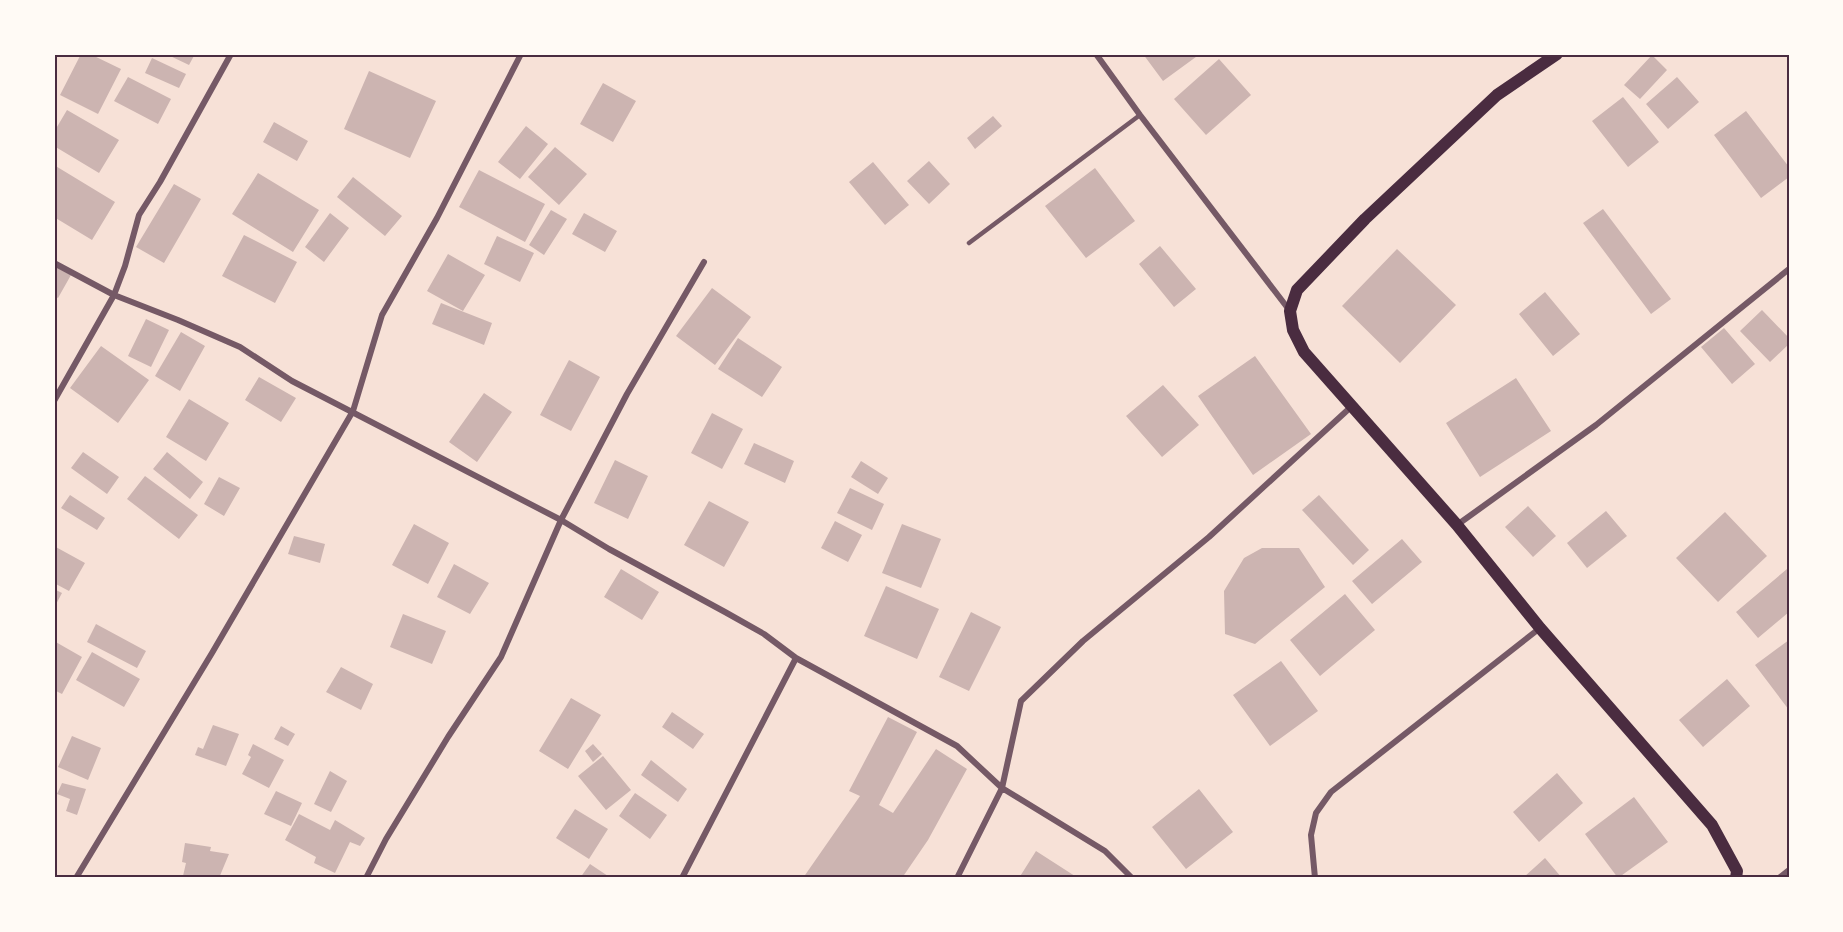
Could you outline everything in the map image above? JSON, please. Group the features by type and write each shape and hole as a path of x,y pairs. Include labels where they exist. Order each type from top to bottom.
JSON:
{"main road":[{"path":"1557,54 1497,95 1365,219 1297,290 1290,311 1293,330 1304,352 1457,525 1540,628 1712,825 1737,871 1736,878"}],"street":[{"path":"54,401 114,295 139,215 160,182 231,54"},
{"path":"76,878 212,653 353,411 382,315 437,218 521,54"},
{"path":"1096,54 1290,311"},
{"path":"366,878 386,839 447,737 501,657 561,520 627,394 704,262"},
{"path":"54,263 114,295 240,347 292,381 561,520 764,634 795,658 957,746 1002,788 1105,851 1132,878"},
{"path":"1457,525 1596,425 1789,269"},
{"path":"957,878 1002,788 1021,701 1083,641 1209,537 1352,406"},
{"path":"1315,878 1311,835 1316,813 1331,792 1540,628"},
{"path":"682,878 795,658"},
{"path":"1779,878 1789,870"}],"lane":[{"path":"969,243 1140,115"}],"building":[{"path":"81,54 90,54 121,69 98,114 60,95"},
{"path":"166,54 195,54 189,65"},
{"path":"1143,54 1200,54 1163,81"},
{"path":"1652,55 1667,70 1640,99 1624,85"},
{"path":"152,58 186,74 179,88 145,73"},
{"path":"1219,59 1251,95 1206,135 1174,99"},
{"path":"369,71 436,101 410,158 344,129"},
{"path":"128,77 171,99 158,124 114,101"},
{"path":"1677,77 1699,102 1668,129 1646,104"},
{"path":"603,83 636,101 613,142 580,124"},
{"path":"1623,97 1659,142 1628,167 1592,121"},
{"path":"67,110 119,140 99,173 54,146 54,132"},
{"path":"1746,111 1789,167 1789,177 1761,198 1714,135"},
{"path":"993,116 1002,126 975,149 967,138"},
{"path":"274,122 308,141 297,161 263,142"},
{"path":"526,126 548,144 520,179 498,162"},
{"path":"555,147 587,174 559,205 528,177"},
{"path":"929,161 950,184 929,204 907,181"},
{"path":"873,162 909,205 885,225 849,182"},
{"path":"54,165 115,202 92,240 54,217"},
{"path":"1095,168 1135,221 1086,258 1045,206"},
{"path":"479,170 545,204 525,242 459,207"},
{"path":"258,173 319,210 293,252 232,214"},
{"path":"353,177 402,216 385,236 337,197"},
{"path":"174,184 201,199 164,263 136,247"},
{"path":"1603,209 1671,299 1651,314 1583,223"},
{"path":"551,210 567,219 544,255 529,245"},
{"path":"330,213 349,228 324,262 305,247"},
{"path":"584,213 617,231 605,252 572,234"},
{"path":"244,235 297,262 275,303 222,276"},
{"path":"497,236 534,253 520,282 484,264"},
{"path":"1160,246 1196,289 1174,307 1139,264"},
{"path":"1397,249 1456,305 1400,363 1342,306"},
{"path":"448,254 485,275 463,311 427,291"},
{"path":"54,266 71,275 58,298 54,296"},
{"path":"712,288 751,317 715,365 676,336"},
{"path":"1545,292 1580,334 1553,356 1519,314"},
{"path":"441,303 492,323 484,345 432,324"},
{"path":"1762,310 1789,338 1789,344 1770,362 1740,331"},
{"path":"146,319 169,330 151,367 128,356"},
{"path":"1724,328 1755,364 1732,384 1701,347"},
{"path":"181,332 205,346 180,391 155,376"},
{"path":"738,338 782,367 762,397 718,369"},
{"path":"101,346 149,380 118,423 70,388"},
{"path":"1255,356 1311,434 1253,475 1198,396"},
{"path":"569,360 600,377 571,431 540,415"},
{"path":"259,377 296,398 281,422 245,400"},
{"path":"1516,378 1551,431 1480,477 1446,423"},
{"path":"1163,385 1199,425 1162,457 1126,416"},
{"path":"484,393 512,412 477,462 449,442"},
{"path":"189,399 229,423 206,461 166,437"},
{"path":"712,413 743,429 722,469 691,453"},
{"path":"754,443 794,461 785,483 744,464"},
{"path":"83,452 119,477 107,494 71,468"},
{"path":"167,452 203,482 190,499 153,469"},
{"path":"615,460 648,476 628,519 594,503"},
{"path":"861,461 888,478 878,494 851,477"},
{"path":"145,476 198,515 179,539 127,499"},
{"path":"219,477 240,488 224,516 204,504"},
{"path":"850,488 884,504 872,530 837,513"},
{"path":"70,495 105,518 97,530 61,508"},
{"path":"1319,495 1369,550 1353,565 1302,510"},
{"path":"709,501 749,522 724,567 684,545"},
{"path":"1528,506 1556,536 1533,557 1505,527"},
{"path":"1606,511 1627,536 1587,568 1567,543"},
{"path":"1725,512 1767,556 1718,602 1676,558"},
{"path":"835,521 862,535 848,562 821,548"},
{"path":"414,524 449,543 428,584 392,565"},
{"path":"902,524 941,539 921,588 882,573"},
{"path":"294,536 325,544 320,563 288,554"},
{"path":"1402,539 1422,562 1372,604 1352,581"},
{"path":"54,546 85,563 69,591 54,583"},
{"path":"1262,548 1299,548 1325,587 1255,644 1225,634 1224,591 1244,558"},
{"path":"454,564 489,583 470,614 437,597"},
{"path":"621,569 659,592 642,620 604,597"},
{"path":"1787,569 1789,572 1789,612 1758,638 1736,612"},
{"path":"886,586 939,609 917,659 864,636"},
{"path":"54,589 62,593 54,608"},
{"path":"1345,594 1375,630 1320,676 1290,640"},
{"path":"971,612 1001,627 969,691 939,677"},
{"path":"403,614 446,631 432,664 390,647"},
{"path":"96,624 146,651 137,668 87,642"},
{"path":"1789,640 1789,710 1755,665"},
{"path":"54,641 82,657 62,694 54,690"},
{"path":"92,652 140,679 124,707 76,680"},
{"path":"1281,661 1318,711 1270,746 1233,695"},
{"path":"341,667 373,684 361,710 326,692"},
{"path":"1727,679 1750,706 1703,747 1679,720"},
{"path":"571,698 601,715 568,769 539,751"},
{"path":"672,712 704,734 693,749 662,727"},
{"path":"888,717 917,732 879,805 893,813 936,749 967,769 928,840 902,878 803,878 860,796 849,791"},
{"path":"213,725 239,734 226,766 195,755 198,747 203,749"},
{"path":"281,726 295,734 288,746 274,739"},
{"path":"72,736 101,748 88,780 58,767"},
{"path":"253,744 284,760 269,788 242,774 251,757 248,755"},
{"path":"593,744 602,754 593,762 585,751"},
{"path":"603,756 631,790 606,810 578,776"},
{"path":"651,760 687,789 678,802 641,775"},
{"path":"330,771 347,781 331,812 314,804"},
{"path":"1557,773 1583,803 1539,842 1513,812"},
{"path":"62,783 86,789 77,815 66,811 70,799 57,794"},
{"path":"1199,789 1233,832 1186,869 1152,827"},
{"path":"276,791 302,803 291,826 264,814"},
{"path":"635,793 667,815 650,839 619,816"},
{"path":"1634,797 1668,842 1618,878 1585,834"},
{"path":"575,809 608,829 589,859 556,838"},
{"path":"299,814 330,830 335,820 365,838 360,846 350,842 335,873 314,863 316,857 285,840"},
{"path":"185,843 211,847 210,851 229,854 219,878 183,876 186,863 182,862"},
{"path":"1036,851 1078,878 1019,878"},
{"path":"1545,858 1562,878 1523,878"},
{"path":"590,864 611,878 580,878"}]}
